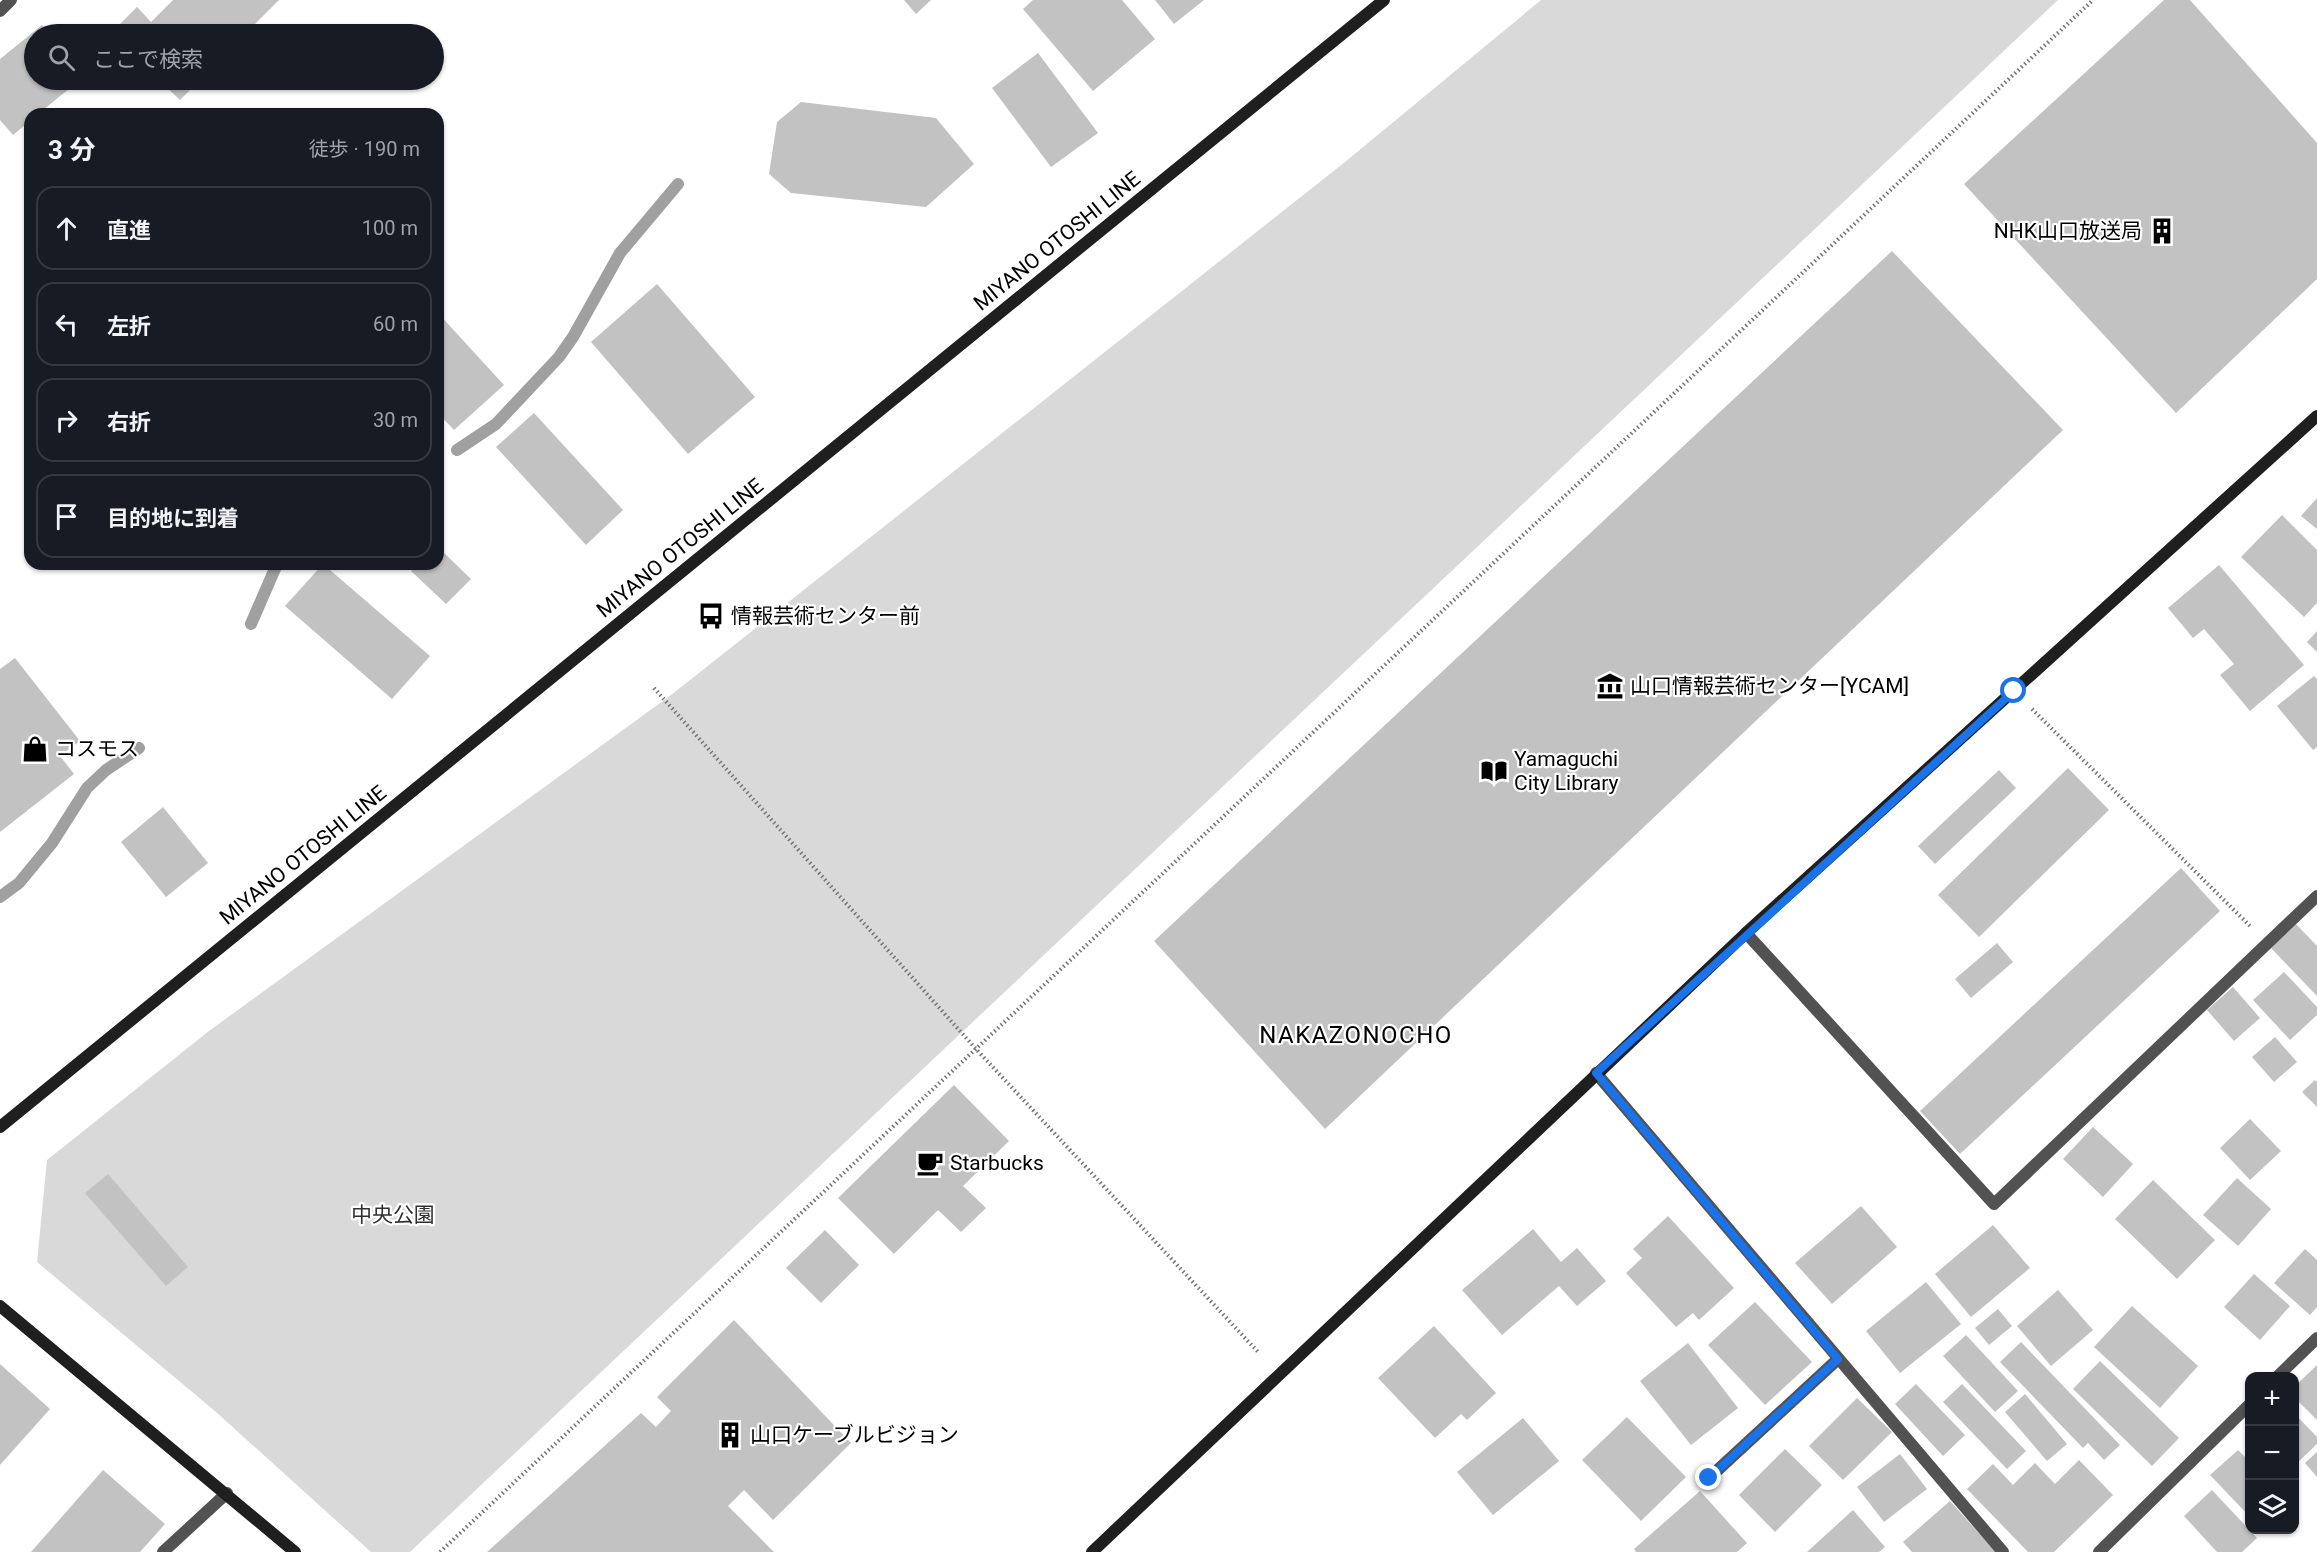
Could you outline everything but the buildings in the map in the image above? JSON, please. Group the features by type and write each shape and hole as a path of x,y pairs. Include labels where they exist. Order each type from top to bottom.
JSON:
{"street":[{"path":"0,11 11,0"},
{"name":"MIYANO OTOSHI LINE","path":"0,1127 1384,0"},
{"path":"1092,1552 1746,933 2317,416"},
{"path":"1746,933 1994,1204 2317,896"},
{"path":"1596,1073 2003,1552"},
{"path":"0,1306 295,1552"},
{"path":"2282,1372 2317,1338"},
{"path":"1709,1478 1838,1359"},
{"path":"2099,1552 2245,1409"},
{"path":"163,1552 227,1493"}],"path":[{"path":"440,1552 2092,0"},
{"path":"654,688 976,1049 1259,1353"},
{"path":"2014,691 2267,943"}],"green space":[{"name":"中央公園","path":"1541,0 2058,0 410,1552 371,1552 216,1412 37,1262 47,1160 209,1031 671,695 1345,162"}],"waterway":[{"path":"457,450 496,424 559,357 573,337 620,253 678,184"},
{"path":"251,624 274,570"},
{"path":"0,897 19,883 52,843 87,788 106,770 139,748"}],"place":[{"name":"NHK山口放送局","path":"2162,231"},
{"name":"情報芸術センター前","path":"711,616"},
{"name":"山口情報芸術センター[YCAM]","path":"1610,686"},
{"name":"コスモス","path":"35,749"},
{"name":"Yamaguchi City Library","path":"1494,771"},
{"name":"Starbucks","path":"930,1163"},
{"name":"山口ケーブルビジョン","path":"730,1435"}],"district":[{"name":"NAKAZONOCHO","path":"1356,1035"}],"route":[{"path":"1709,1478 1838,1359 1596,1073 1746,933 2014,691"}]}
